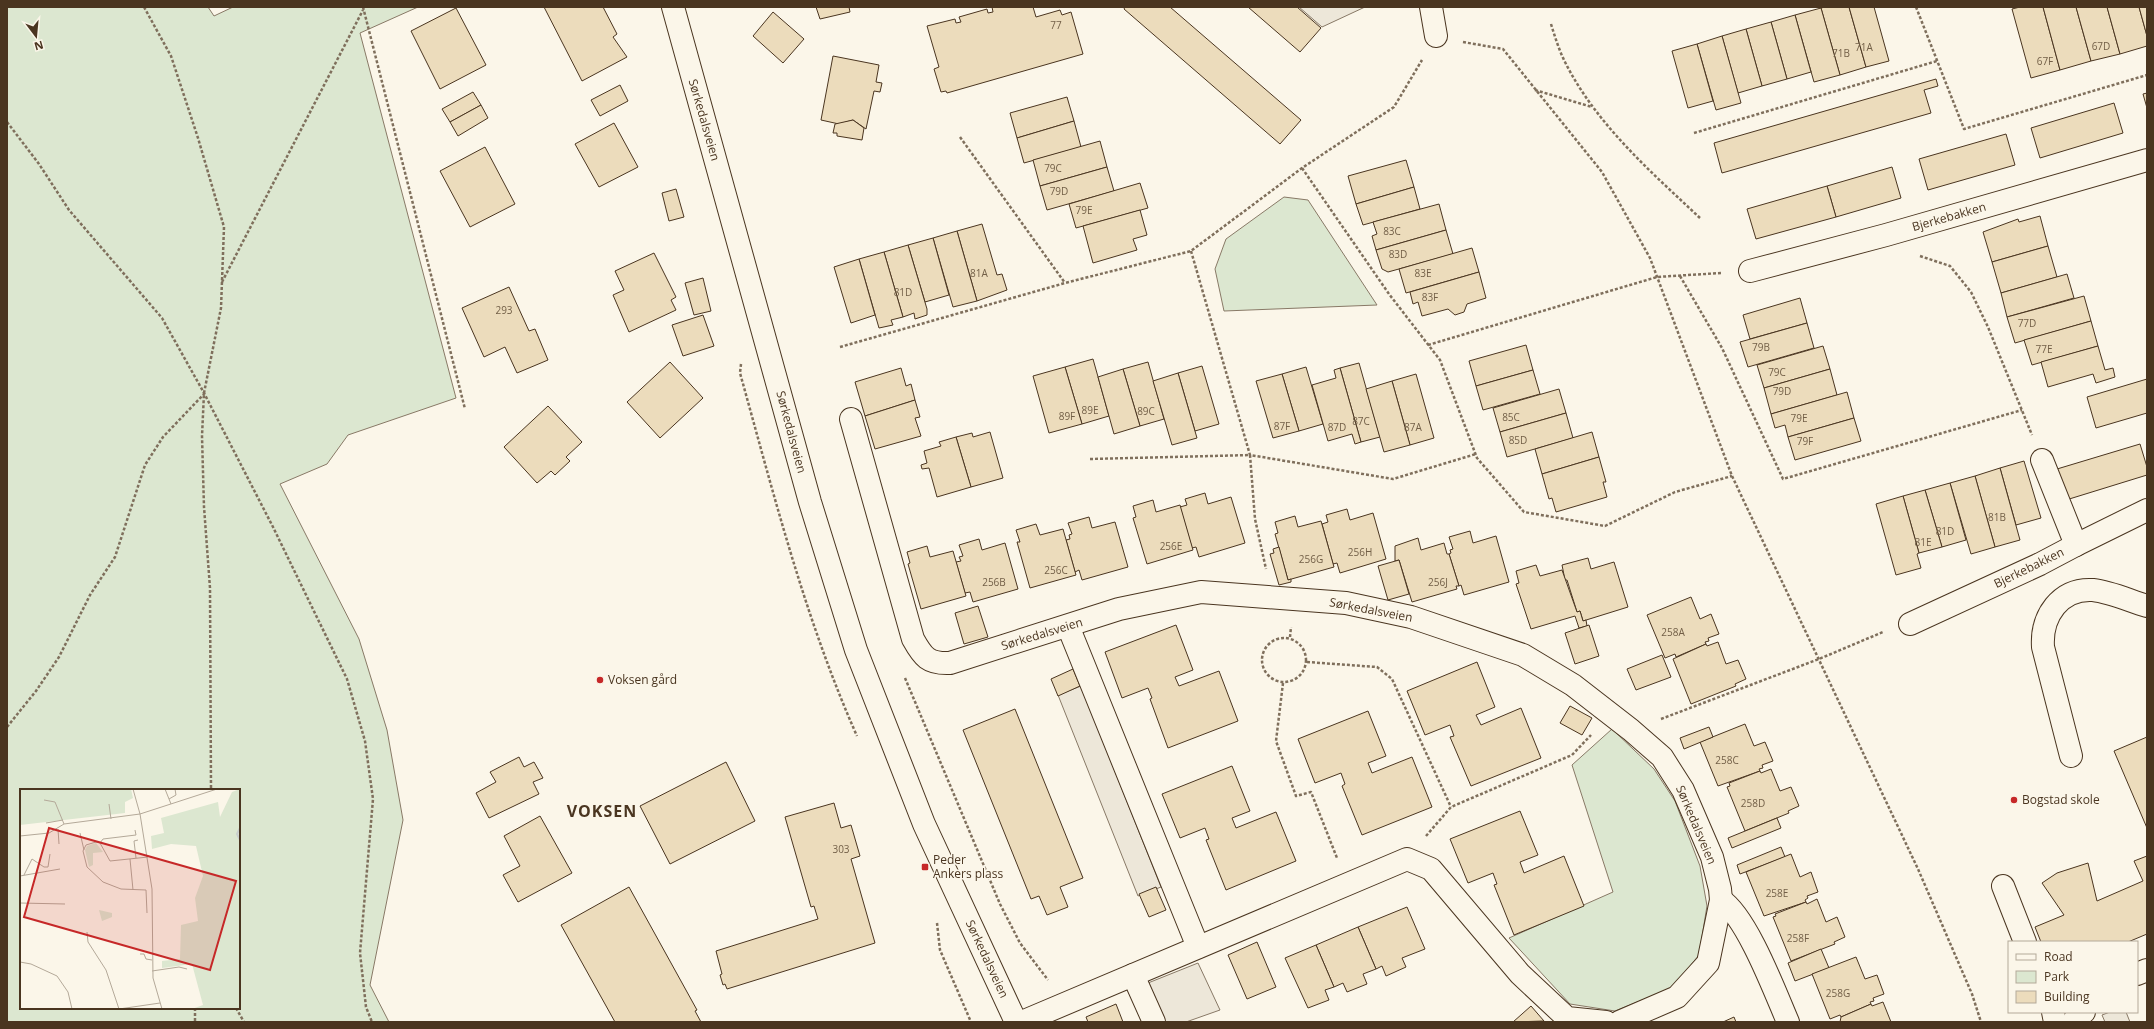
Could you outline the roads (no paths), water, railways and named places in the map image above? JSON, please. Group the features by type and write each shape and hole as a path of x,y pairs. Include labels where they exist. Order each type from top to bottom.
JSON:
{"street":[{"name":"Sørkedalsveien","path":"672,7 810,502 856,650 922,818 1016,1022"},
{"path":"1431,7 1436,36"},
{"name":"Bjerkebakken","path":"1750,271 1886,235 2147,160"},
{"name":"Sørkedalsveien","path":"851,419 913,639 921,654 935,663 950,662 1119,609 1201,592 1346,603 1411,617 1516,653 1573,685 1631,730 1662,757 1683,790 1712,857 1720,889 1721,900 1708,963 1677,997 1619,1022"},
{"path":"2042,460 2076,544"},
{"name":"Bjerkebakken","path":"1910,624 2040,564 2076,544 2147,510"},
{"path":"2071,756 2043,647 2042,635 2048,616 2057,603 2064,597 2084,590 2108,594 2147,606"},
{"path":"1068,626 1198,947"},
{"path":"1022,1022 1406,859 1431,869 1520,974 1566,1020 1606,1022"},
{"path":"2003,886 2025,941"},
{"path":"1721,900 1730,906 1751,942 1788,1022"},
{"path":"1133,975 1154,1022"},
{"path":"2075,1022 2076,1019 2083,1013"}],"place":[{"name":"Voksen gård","path":"600,680"},
{"name":"Bogstad skole","path":"2014,800"},
{"name":"Peder Ankers plass","path":"925,867"}],"district":[{"name":"VOKSEN","path":"602,811"}]}
